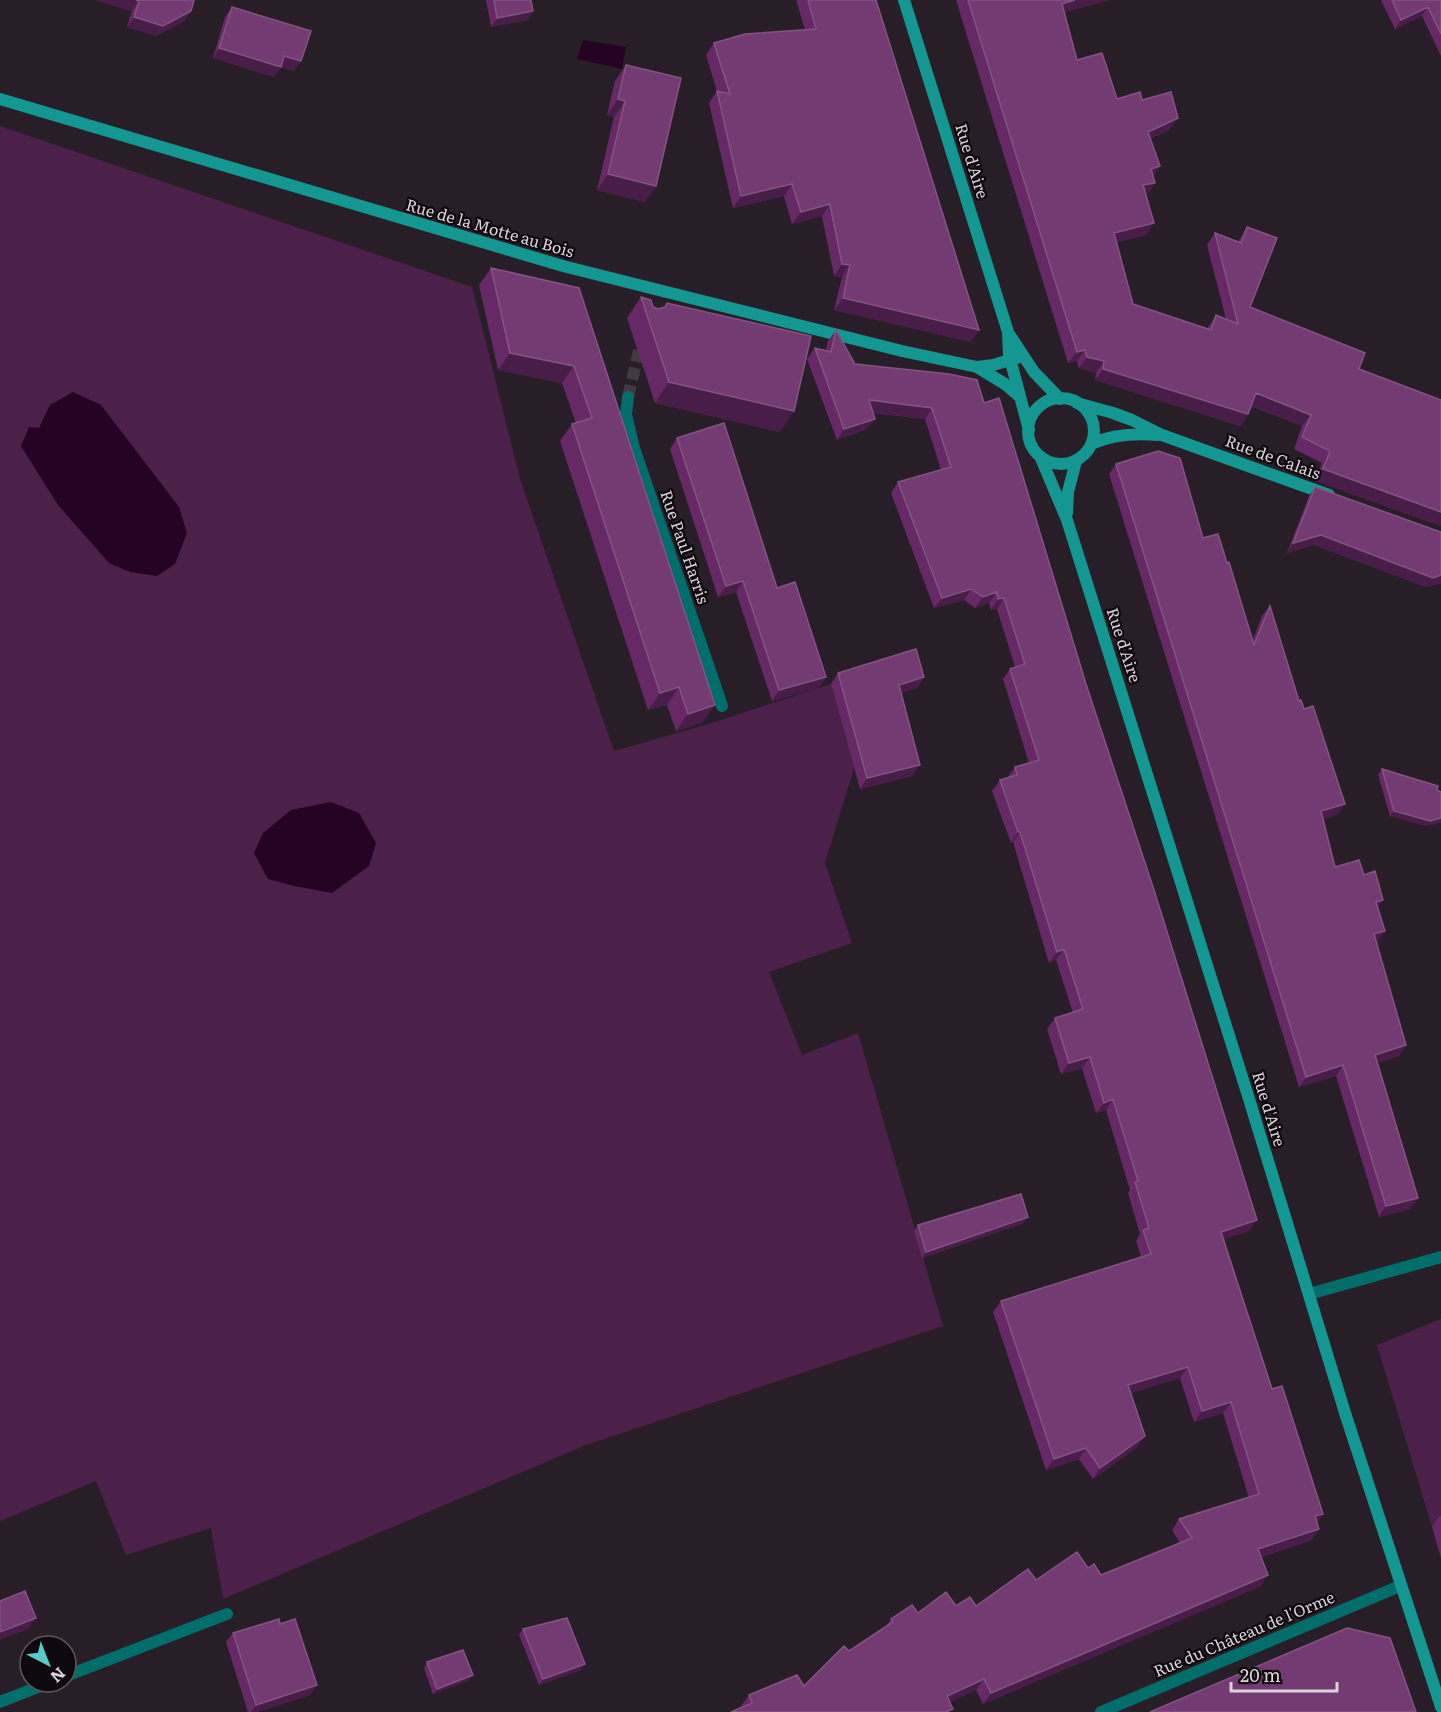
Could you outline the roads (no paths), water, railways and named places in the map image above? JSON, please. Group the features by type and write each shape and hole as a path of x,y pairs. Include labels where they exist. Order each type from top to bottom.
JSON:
{"main road":[{"name":"Rue d'Aire","path":"904,0 1008,332 1010,360 1029,430"},
{"name":"Rue de la Motte au Bois","path":"0,99 652,294 977,367 1023,356"},
{"name":"Rue d'Aire","path":"1008,332 1041,380 1060,399"},
{"name":"Rue de la Motte au Bois","path":"977,367 1005,384 1020,397"},
{"path":"1060,399 1077,403 1086,410 1092,421 1094,432 1085,454 1076,461 1057,464 1040,456 1031,444 1029,430 1033,414 1040,406 1050,401 1060,399"},
{"name":"Rue de Calais","path":"1077,403 1132,420 1162,435 1341,499"},
{"name":"Rue de Calais","path":"1091,444 1105,438 1129,434 1162,435"},
{"name":"Rue d'Aire","path":"1040,456 1067,520 1400,1586 1441,1707"},
{"name":"Rue d'Aire","path":"1067,520 1068,492 1076,461"}],"street":[{"name":"Rue Paul Harris","path":"628,397 626,414 634,448 722,706"},
{"path":"1309,1294 1441,1257"},
{"name":"Rue du Château de l'Orme","path":"1101,1712 1400,1586"},
{"path":"78,1671 227,1614"},
{"path":"0,1702 20,1694"}],"tunnel":[{"path":"628,397 642,338"}]}
